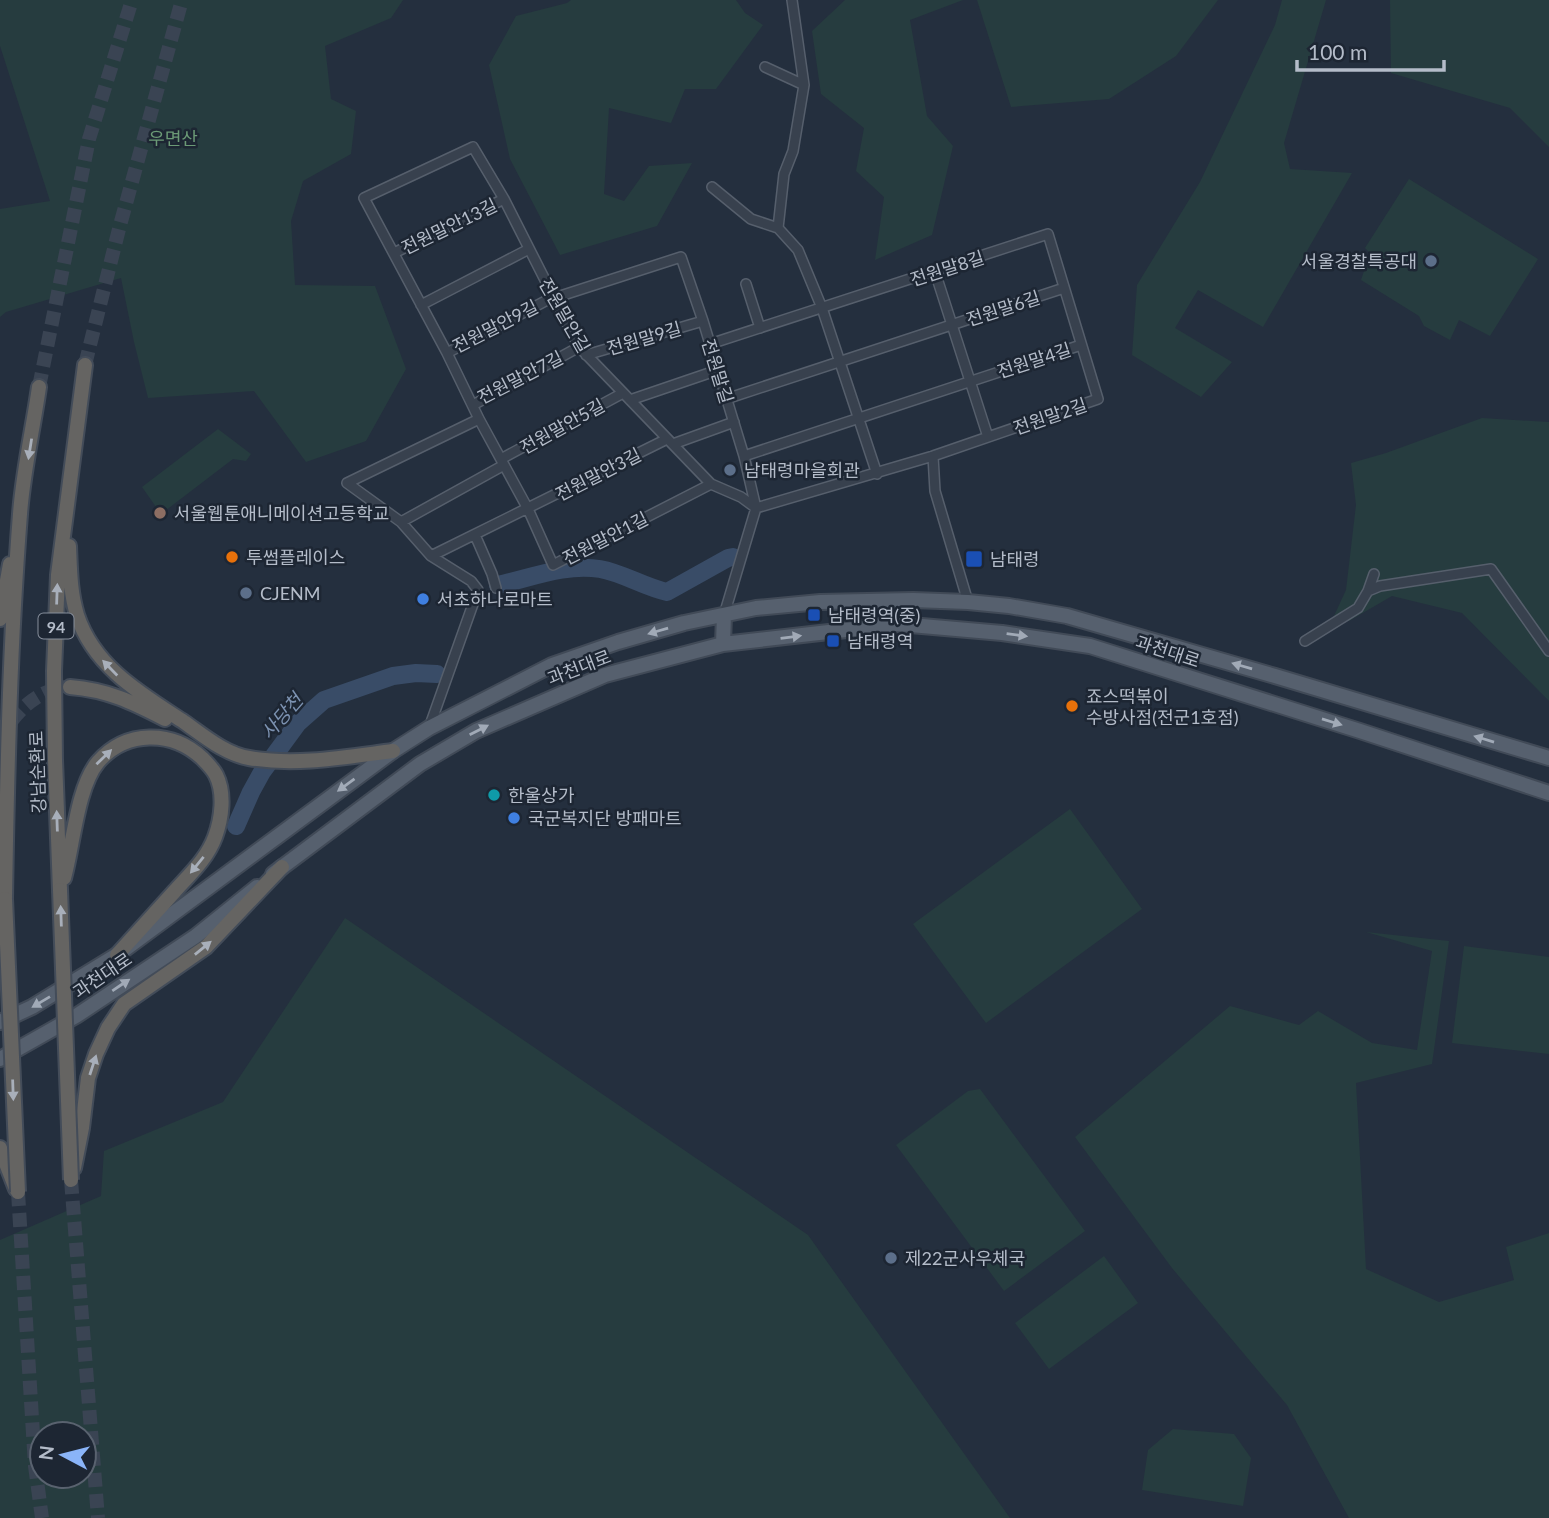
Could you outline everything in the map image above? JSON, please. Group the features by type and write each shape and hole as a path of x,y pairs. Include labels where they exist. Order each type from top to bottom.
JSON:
{"highway":[{"name":"강남순환로","path":"85,365 58,575 54,671 71,1180 82,1128 88,1077 108,1028 124,1004 206,947 282,867"},
{"name":"강남순환로","path":"0,1148 18,1192 2,895 9,675 20,512 39,387"},
{"path":"67,506 73,597 77,615 97,653 124,681 222,748"},
{"path":"0,619 20,512"},
{"path":"70,687 91,689 126,699 222,748 248,758 303,762 393,751"},
{"path":"60,890 88,780 96,764 106,754 127,741 161,737 195,752 207,763 215,774 222,804 214,839 202,860 117,955"}],"main road":[{"name":"과천대로","path":"0,1022 32,1007 117,955 409,739 429,728 552,664 684,623 756,608 820,602 913,600 1009,606 1067,616 1549,758"},
{"path":"723,644 724,615"},
{"name":"과천대로","path":"0,1059 76,1016 195,936 420,764 476,731 605,675 723,644 899,624 1002,633 1090,646 1549,793"},
{"path":"1267,702 1275,676"},
{"path":"409,739 420,764"}],"street":[{"path":"778,228 784,174 793,151 804,85 792,0"},
{"path":"765,67 804,85"},
{"name":"전원말안길","path":"472,147 504,199 579,347 711,484 741,496 756,508"},
{"name":"전원말안9길","path":"472,147 364,198 421,305 447,353 553,298"},
{"path":"712,187 751,219 778,228 798,250 822,308 877,474"},
{"name":"전원말안13길","path":"394,253 504,199"},
{"name":"전원말8길","path":"710,344 1048,234 1055,257"},
{"path":"421,305 529,249"},
{"name":"전원말길","path":"553,298 681,257 734,422 756,508 724,615"},
{"name":"전원말6길","path":"726,399 1064,288 1055,257"},
{"name":"전원말6길","path":"935,272 951,324"},
{"path":"746,284 760,328"},
{"name":"전원말4길","path":"744,456 1081,345 1064,288"},
{"name":"전원말9길","path":"586,355 703,321"},
{"path":"951,324 988,437"},
{"name":"전원말2길","path":"756,508 877,474 1098,399 1081,345"},
{"name":"전원말안7길","path":"447,353 473,405 579,347"},
{"name":"전원말안5길","path":"401,522 503,462 626,396 718,370"},
{"name":"전원말안5길","path":"473,405 503,462"},
{"name":"전원말안7길","path":"401,522 347,483 479,419"},
{"name":"전원말안3길","path":"431,556 670,441 734,422"},
{"path":"933,456 935,491 968,602"},
{"path":"503,462 528,509"},
{"name":"전원말안1길","path":"528,509 553,565 711,484"},
{"path":"401,522 431,556 471,581 478,590 429,728"},
{"path":"475,536 496,588"},
{"path":"1368,590 1491,569 1549,651"},
{"path":"1305,641 1358,608 1374,574"}],"green space":[{"name":"우면산","path":"0,0 403,0 391,18 325,46 331,99 356,111 351,154 303,181 291,221 295,285 375,286 406,369 366,441 306,462 254,391 148,398 121,278 6,312 0,317 0,209 50,201 0,46"},
{"path":"571,0 736,0 745,13 763,25 716,89 685,89 671,123 609,108 604,194 624,201 649,166 692,163 657,226 560,255 510,159 489,65 516,16"},
{"path":"845,0 963,0 910,20 927,116 953,146 932,235 875,260 884,197 856,171 864,128 821,94 812,31"},
{"path":"977,0 1218,0 1176,56 1109,99 1011,107"},
{"path":"1282,0 1326,0 1284,143 1290,169 1352,173 1263,327 1198,290 1175,328 1232,362 1201,397 1132,355 1137,285 1200,182 1275,25"},
{"path":"1390,0 1549,0 1549,147 1510,108 1391,73"},
{"path":"1409,179 1538,259 1490,336 1459,320 1450,340 1424,326 1419,316 1361,280 1370,253 1365,248"},
{"path":"1482,418 1549,422 1549,701 1462,613 1392,596 1349,621 1334,616 1346,590 1356,505 1351,463"},
{"path":"218,429 251,454 246,461 233,459 161,514 142,487"},
{"path":"1070,809 1142,909 986,1023 913,924"},
{"path":"345,918 808,1235 1010,1518 0,1518 0,1240 101,1196 104,1151 223,1102"},
{"path":"1366,932 1449,941 1432,1064 1356,1083 1366,1269 1439,1302 1514,1280 1506,1247 1549,1233 1549,1518 1349,1518 1287,1405 1172,1268 1075,1137 1230,1006 1299,1025 1318,1011 1372,1043 1417,1050 1432,951"},
{"path":"1464,946 1549,957 1549,1054 1452,1043"},
{"path":"980,1089 1085,1231 1004,1291 896,1145 968,1091"},
{"path":"1104,1256 1138,1303 1049,1369 1015,1323"},
{"path":"1173,1429 1234,1434 1251,1458 1243,1506 1142,1490 1148,1450"}],"waterway":[{"name":"사당천","path":"498,585 549,572 587,568 609,571 667,592 733,557"},
{"name":"사당천","path":"236,826 262,772 298,723 324,700 393,676 437,674"}],"tunnel":[{"path":"39,387 89,139 132,0"},
{"path":"85,365 182,0"},
{"path":"0,738 12,720 35,698 65,687"},
{"path":"71,1180 98,1518"},
{"path":"18,1192 35,1466 42,1518"}],"place":[{"name":"서울경찰특공대","path":"1431,261"},
{"name":"남태령마을회관","path":"730,470"},
{"name":"서울웹툰애니메이션고등학교","path":"160,513"},
{"name":"투썸플레이스","path":"232,557"},
{"name":"남태령","path":"974,559"},
{"name":"CJENM","path":"246,593"},
{"name":"서초하나로마트","path":"423,599"},
{"name":"남태령역(중)","path":"814,615"},
{"name":"남태령역","path":"833,641"},
{"name":"죠스떡볶이 수방사점(전군1호점)","path":"1072,706"},
{"name":"한울상가","path":"494,795"},
{"name":"국군복지단 방패마트","path":"514,818"},
{"name":"제22군사우체국","path":"891,1258"}]}
